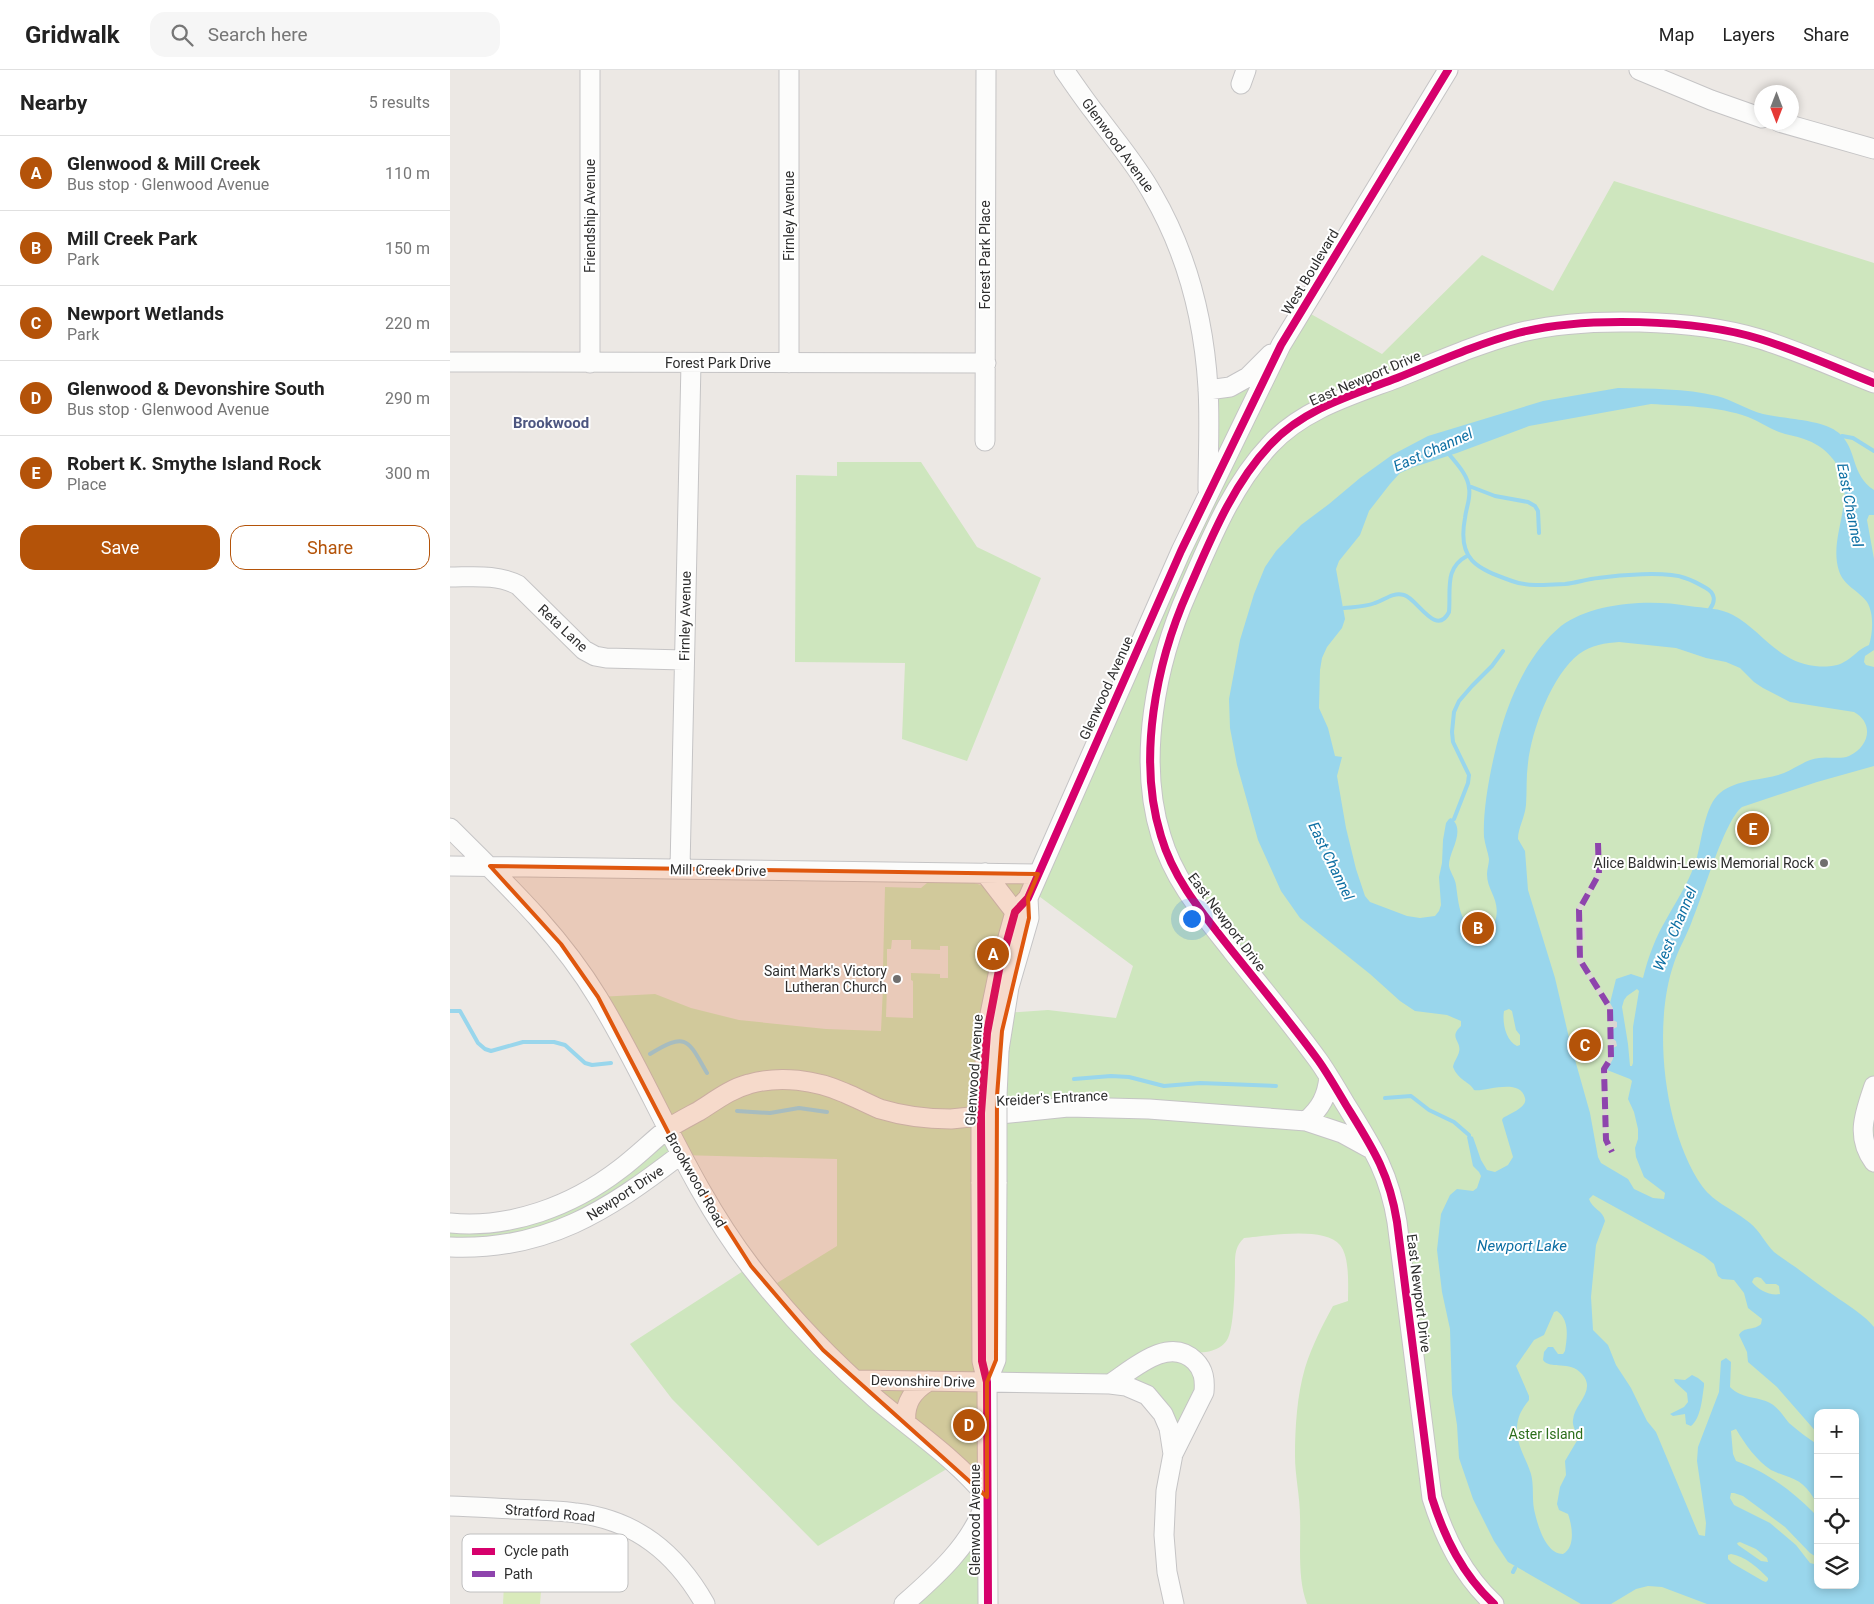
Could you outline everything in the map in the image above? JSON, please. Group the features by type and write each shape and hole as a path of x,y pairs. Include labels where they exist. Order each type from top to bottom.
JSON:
{"street":[{"name":"Friendship Avenue","path":"590,70 590,363"},
{"name":"Firnley Avenue","path":"789,70 789,363"},
{"name":"Forest Park Place","path":"985,441 986,70"},
{"name":"Glenwood Avenue","path":"992,1050 990,1014 999,970 1015,912 1028,898 1208,494 1208,390 1204,346 1197,305 1185,264 1170,226 1152,193 1130,158 1064,70"},
{"name":"West Boulevard","path":"1208,494 1281,345 1448,70"},
{"path":"1639,70 1711,100 1754,115"},
{"path":"1799,128 1874,150"},
{"name":"East Newport Drive","path":"1494,1604 1471,1579 1458,1560 1440,1524 1432,1498 1397,1222 1390,1188 1375,1151 1319,1062 1191,898 1170,861 1161,836 1151,786 1150,756 1153,720 1162,667 1170,641 1183,603 1222,518 1255,463 1283,433 1319,409 1486,343 1519,333 1545,328 1594,323 1681,326 1729,331 1758,338 1874,383"},
{"name":"West Boulevard","path":"1208,390 1230,387 1248,377 1281,345"},
{"name":"Forest Park Drive","path":"450,362 986,363"},
{"name":"Firnley Avenue","path":"680,869 691,363"},
{"name":"Reta Lane","path":"450,577 498,578 513,583 584,650 595,656 606,658 684,660"},
{"name":"Brookwood Road","path":"450,828 529,906 598,996 621,1037 680,1155 728,1235 751,1266 805,1330 855,1380 968,1475 988,1497"},
{"name":"Mill Creek Drive","path":"450,866 1038,874"},
{"path":"985,874 1015,912"},
{"name":"Glenwood Avenue","path":"988,1604 987,1382 982,1361 989,1182 982,1113 992,1050 1029,918 1028,898"},
{"path":"1306,1121 1322,1105 1329,1077"},
{"name":"Kreider's Entrance","path":"667,1130 728,1092 749,1084 774,1080 797,1080 823,1085 844,1092 896,1114 932,1119 951,1119 1068,1107 1116,1107 1306,1121 1342,1133 1375,1151"},
{"path":"1874,1086 1864,1115 1863,1130 1864,1144 1874,1162"},
{"name":"Newport Drive","path":"450,1223 476,1224 501,1221 533,1214 565,1203 619,1170 667,1130"},
{"name":"Newport Drive","path":"450,1247 490,1247 532,1239 566,1228 610,1205 680,1155"},
{"name":"Devonshire Drive","path":"1110,1384 1157,1354 1169,1351 1186,1353 1198,1364 1205,1381 1204,1392 1173,1454 1166,1491 1164,1535 1167,1572 1174,1604"},
{"name":"Devonshire Drive","path":"855,1380 1110,1384 1137,1390 1147,1395 1163,1414 1169,1428 1173,1454"},
{"path":"906,1423 906,1405 912,1394 929,1381"},
{"path":"904,1604 936,1576 956,1552 976,1525 988,1497"},
{"name":"Stratford Road","path":"450,1506 575,1512 612,1520 637,1532 670,1556 693,1583 705,1604"}],"highlighted area":[{"path":"490,866 1038,874 1028,898 1029,918 1002,1031 997,1096 996,1360 987,1382 987,1497 823,1350 751,1266 680,1155 598,997 561,944"}],"green space":[{"name":"Aster Island","path":"1614,181 1874,263 1874,1604 1307,1604 1302,1583 1300,1561 1300,1509 1295,1464 1298,1400 1305,1368 1321,1329 1333,1306 1348,1301 1347,1264 1343,1250 1333,1239 1309,1234 1281,1234 1244,1238 1238,1245 1235,1257 1234,1306 1229,1335 1224,1344 1219,1348 1187,1353 1203,1372 1173,1454 1147,1395 987,1382 988,1604 904,1604 931,1581 987,1497 955,1464 818,1546 672,1399 630,1344 751,1266 769,1288 837,1246 837,1159 680,1155 586,1219 450,1247 450,1223 543,1211 667,1130 598,997 655,994 691,1008 739,1020 826,1029 881,1031 883,987 887,987 886,1017 913,1018 913,981 911,980 911,973 940,974 940,978 948,978 948,946 940,946 940,950 911,949 911,940 892,940 891,949 887,949 887,967 883,967 885,887 921,888 927,883 928,879 968,881 984,886 1003,910 1005,917 990,1014 1048,1010 1116,1018 1133,966 1032,891 1015,912 985,873 1038,874 1208,494 1208,390 1248,377 1302,309 1382,354 1482,255 1553,291"},
{"path":"837,462 921,462 977,547 1041,578 967,761 902,739 905,663 795,662 796,475 837,476"},
{"path":"504,1592 541,1592 540,1604 503,1604"}],"shaded area":[{"path":"1596,843 1599,843 1601,875 1581,911 1582,929 1585,931 1585,937 1582,939 1582,959 1613,1008 1613,1019 1617,1021 1617,1046 1613,1048 1613,1059 1606,1074 1607,1140 1612,1146 1607,1149 1604,1141 1602,1068 1608,1057 1609,1010 1577,961 1576,909 1597,873 1596,864 1592,862 1592,857 1596,854"}],"water":[{"name":"Newport Lake","path":"1618,388 1680,390 1705,393 1729,400 1763,414 1813,422 1832,428 1845,440 1861,477 1874,490 1874,515 1869,515 1867,520 1874,559 1874,650 1865,656 1864,662 1866,665 1874,667 1874,766 1817,782 1742,807 1735,815 1721,843 1697,909 1674,963 1667,988 1663,1047 1671,1108 1678,1137 1689,1163 1702,1186 1712,1197 1754,1226 1774,1252 1858,1312 1874,1327 1874,1604 1707,1604 1662,1587 1648,1586 1636,1589 1611,1604 1581,1604 1508,1562 1494,1541 1473,1499 1459,1458 1457,1425 1452,1394 1450,1329 1442,1292 1437,1250 1441,1214 1450,1195 1457,1189 1473,1191 1477,1188 1481,1176 1473,1166 1467,1137 1469,1135 1473,1137 1481,1160 1487,1170 1495,1172 1508,1165 1513,1157 1502,1120 1521,1107 1524,1104 1525,1098 1522,1092 1510,1087 1474,1090 1458,1075 1453,1067 1459,1052 1459,1045 1455,1037 1457,1030 1461,1026 1461,1021 1447,1015 1415,1011 1400,1001 1370,974 1300,918 1281,891 1258,840 1237,765 1230,728 1229,699 1240,640 1254,594 1265,567 1276,551 1301,525 1392,455 1428,436 1543,401","holes":["1651,404 1700,407 1736,413 1771,429 1801,438 1819,446 1831,456 1842,477 1844,496 1836,550 1839,571 1844,580 1867,602 1871,612 1871,635 1869,645 1841,664 1815,666 1802,664 1791,659 1743,621 1723,611 1712,609 1657,603 1623,604 1589,612 1561,626 1538,651 1520,680 1501,731 1488,787 1484,822 1484,837 1489,859 1488,881 1497,909 1494,925 1483,929 1475,929 1468,925 1461,912 1455,882 1449,866 1457,835 1455,823 1451,818 1446,823 1443,840 1439,877 1441,905 1435,916 1420,918 1407,916 1370,902 1365,896 1346,828 1337,776 1342,757 1335,756 1328,728 1319,708 1320,670 1322,658 1327,647 1342,628 1345,619 1336,569 1339,561 1360,535 1369,511 1390,484 1400,473 1414,467 1529,426","1619,642 1676,648 1706,658 1726,662 1740,668 1763,688 1790,702 1854,712 1865,722 1867,728 1865,741 1856,752 1849,756 1815,759 1776,776 1743,782 1720,793 1715,798 1707,814 1697,857 1691,873 1656,939 1643,978 1631,974 1616,979 1610,1003 1613,1008 1613,1020 1617,1022 1617,1027 1613,1029 1613,1039 1616,1041 1617,1046 1613,1048 1613,1059 1607,1070 1632,1081 1628,1099 1634,1112 1638,1129 1638,1139 1635,1148 1636,1157 1644,1177 1665,1193 1664,1199 1653,1198 1634,1189 1628,1179 1601,1163 1598,1157 1590,1113 1570,1042 1555,978 1528,890 1525,851 1518,839 1526,805 1527,768 1530,749 1539,719 1552,689 1569,663 1579,654 1594,647","1637,989 1639,991 1633,1027 1632,1066 1630,1066 1622,1007 1627,996","1509,1009 1512,1011 1516,1030 1520,1035 1520,1045 1513,1044 1508,1036 1504,1026 1504,1011","1593,1195 1704,1256 1714,1264 1718,1276 1722,1279 1734,1280 1744,1293 1748,1308 1762,1319 1761,1324 1744,1330 1739,1335 1747,1352 1748,1362 1777,1387 1814,1429 1814,1409 1859,1409 1859,1589 1814,1589 1814,1564 1810,1563 1796,1545 1770,1523 1734,1505 1730,1498 1731,1493 1743,1496 1785,1527 1814,1556 1814,1513 1787,1489 1768,1476 1736,1461 1733,1454 1731,1431 1736,1429 1751,1451 1766,1466 1803,1485 1814,1499 1814,1442 1789,1423 1773,1405 1734,1391 1730,1387 1731,1362 1726,1358 1721,1361 1719,1392 1698,1447 1697,1461 1706,1523 1705,1536 1699,1535 1656,1432 1647,1421 1631,1388 1616,1365 1608,1345 1593,1330 1591,1297 1596,1245 1605,1221 1602,1214 1592,1205 1589,1199","1754,1278 1761,1278 1766,1284 1776,1284 1779,1286 1780,1294 1772,1294 1758,1288 1752,1282","1557,1311 1566,1324 1565,1351 1563,1354 1558,1354 1553,1347 1548,1347 1544,1352 1543,1360 1550,1364 1572,1367 1582,1374 1587,1386 1584,1397 1574,1414 1573,1425 1578,1439 1565,1461 1566,1475 1560,1487 1557,1504 1559,1510 1568,1514 1572,1530 1570,1546 1563,1554 1551,1549 1543,1537 1534,1509 1531,1474 1517,1434 1519,1416 1529,1400 1529,1396 1516,1366 1534,1340 1544,1335 1554,1312","1740,1542 1756,1549 1767,1558 1768,1562 1761,1561 1737,1543","1731,1554 1741,1557 1756,1567 1768,1580 1766,1582 1763,1581 1728,1559 1728,1555"]},
{"path":"1692,1375 1704,1383 1704,1386 1699,1413 1691,1426 1686,1424 1685,1414 1673,1416 1670,1414 1684,1407 1688,1402 1687,1393 1674,1379 1685,1380"}],"waterway":[{"path":"1842,436 1853,438 1874,451"},
{"name":"East Channel","path":"1448,453 1461,469 1468,483 1469,496 1463,532 1467,553 1472,560 1488,572 1518,583 1531,585 1565,584 1630,575 1655,574 1677,576 1693,581 1709,590 1714,597 1710,609"},
{"path":"1469,486 1495,496 1528,502 1535,506 1538,511 1539,533"},
{"path":"1344,608 1360,607 1379,602 1392,595 1400,594 1409,598 1432,619 1438,621 1444,619 1449,612 1452,573 1460,561 1467,556"},
{"path":"1454,819 1468,783 1469,775 1453,742 1454,712 1459,701 1492,666 1503,651"},
{"path":"450,1011 460,1011 478,1043 491,1051 523,1042 554,1042 565,1045 585,1063 592,1065 611,1063"},
{"path":"650,1054 672,1043 685,1042 695,1053 707,1073"},
{"path":"1074,1079 1111,1076 1129,1077 1164,1086 1200,1083 1276,1086"},
{"path":"1385,1098 1411,1096 1429,1110 1454,1122 1469,1135"},
{"path":"737,1111 770,1113 799,1108 827,1112"},
{"path":"1513,1572 1515,1568"}],"marked path":[{"path":"1598,843 1599,874 1579,910 1580,960 1610,1008 1611,1058 1604,1069 1606,1140 1612,1152"}],"cycle path":[{"path":"988,1604 987,1382 982,1361 981,1113 987,1033 999,970 1015,912 1028,898 1181,551 1281,345 1448,70"},
{"path":"1494,1604 1464,1569 1449,1542 1432,1498 1397,1222 1394,1204 1378,1160 1318,1060 1191,897 1174,868 1161,836 1154,806 1151,744 1159,680 1167,649 1188,591 1223,514 1256,461 1283,432 1329,404 1472,348 1518,333 1574,324 1606,322 1672,324 1734,332 1760,339 1874,383"}],"place":[{"name":"Robert K. Smythe Island Rock","path":"1753,829"},
{"name":"Alice Baldwin-Lewis Memorial Rock","path":"1824,863"},
{"name":"Mill Creek Park","path":"1478,928"},
{"name":"Glenwood & Mill Creek","path":"993,954"},
{"name":"Saint Mark's Victory Lutheran Church","path":"897,979"},
{"name":"Newport Wetlands","path":"1585,1045"},
{"name":"Glenwood & Devonshire South","path":"969,1425"}],"district":[{"name":"Brookwood","path":"551,423"}],"water label":[{"name":"West Channel","path":"1675,929"}]}
